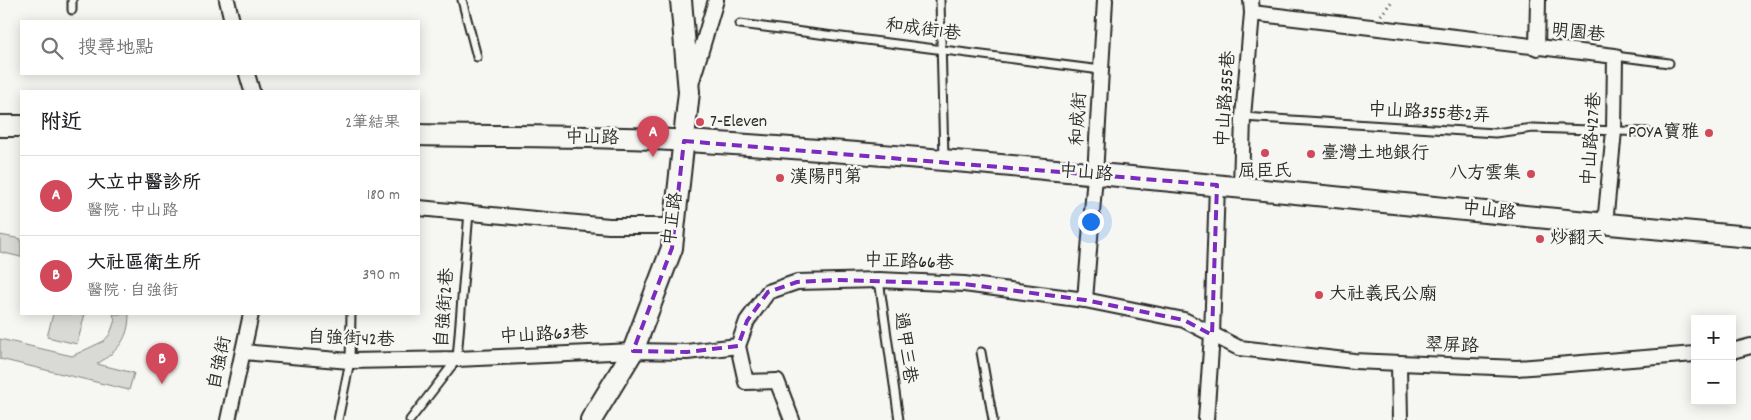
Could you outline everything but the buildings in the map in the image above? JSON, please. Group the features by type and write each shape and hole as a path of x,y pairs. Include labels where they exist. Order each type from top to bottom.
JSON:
{"main road":[{"name":"中正路","path":"591,420 633,351 672,248 689,92 681,0"},
{"path":"0,126 20,126"},
{"name":"中山路","path":"420,135 684,140 1241,187 1751,237"}],"street":[{"path":"227,0 232,20"},
{"path":"689,92 716,0"},
{"name":"和成街","path":"1085,300 1095,175 1105,0"},
{"name":"明園巷","path":"1536,48 1538,0"},
{"name":"明園巷","path":"1252,7 1536,48 1616,56"},
{"name":"中山路355巷","path":"1241,187 1243,117 1252,7"},
{"name":"中山路427巷","path":"1605,224 1614,131 1616,56"},
{"path":"247,75 252,90"},
{"path":"1206,420 1212,335 1217,185"},
{"path":"420,208 609,226 674,226"},
{"name":"中正路66巷","path":"738,346 747,321 768,292 797,282 879,280 964,284 1085,300 1184,320 1212,335"},
{"name":"自強街","path":"228,420 251,315"},
{"name":"翠屏路","path":"1212,335 1240,348 1399,364 1517,368 1691,354"},
{"path":"633,351 687,352 738,346 746,382 777,381 792,420"},
{"path":"1736,350 1751,346"},
{"name":"中山路63巷","path":"457,359 633,351"},
{"name":"自強街42巷","path":"243,352 350,361 457,359"},
{"path":"1399,364 1400,420"}],"lane":[{"path":"72,0 72,10"},
{"path":"462,0 477,57"},
{"path":"940,0 944,161"},
{"name":"和成街1巷","path":"740,24 941,48 1101,70"},
{"path":"1616,56 1669,63"},
{"name":"中山路355巷2弄","path":"1243,117 1495,133 1533,128 1647,132"},
{"name":"自強街2巷","path":"410,420 457,359 469,212"},
{"name":"過甲三巷","path":"879,280 899,420"},
{"path":"338,420 350,361 351,315"},
{"path":"981,352 993,420"}],"highlighted area":[{"path":"684,141 1217,185 1212,335 1184,320 1085,300 964,284 836,280 797,282 768,292 747,321 738,346 687,352 633,351 672,248"}],"shaded area":[{"path":"0,235 20,239 20,257 0,252"},
{"path":"53,315 85,315 77,344 47,337"},
{"path":"113,315 129,315 127,331 121,344 97,364 134,373 129,390 0,359 0,339 72,356 104,341 110,334 115,320"}],"place":[{"name":"7-Eleven","path":"700,122"},
{"name":"POYA寶雅","path":"1709,133"},
{"name":"屈臣氏","path":"1265,153"},
{"name":"臺灣土地銀行","path":"1311,154"},
{"name":"大立中醫診所","path":"653,157"},
{"name":"八方雲集","path":"1531,174"},
{"name":"漢陽門第","path":"780,178"},
{"name":"炒翻天","path":"1540,239"},
{"name":"大社義民公廟","path":"1319,295"},
{"name":"大社區衛生所","path":"162,384"}]}
